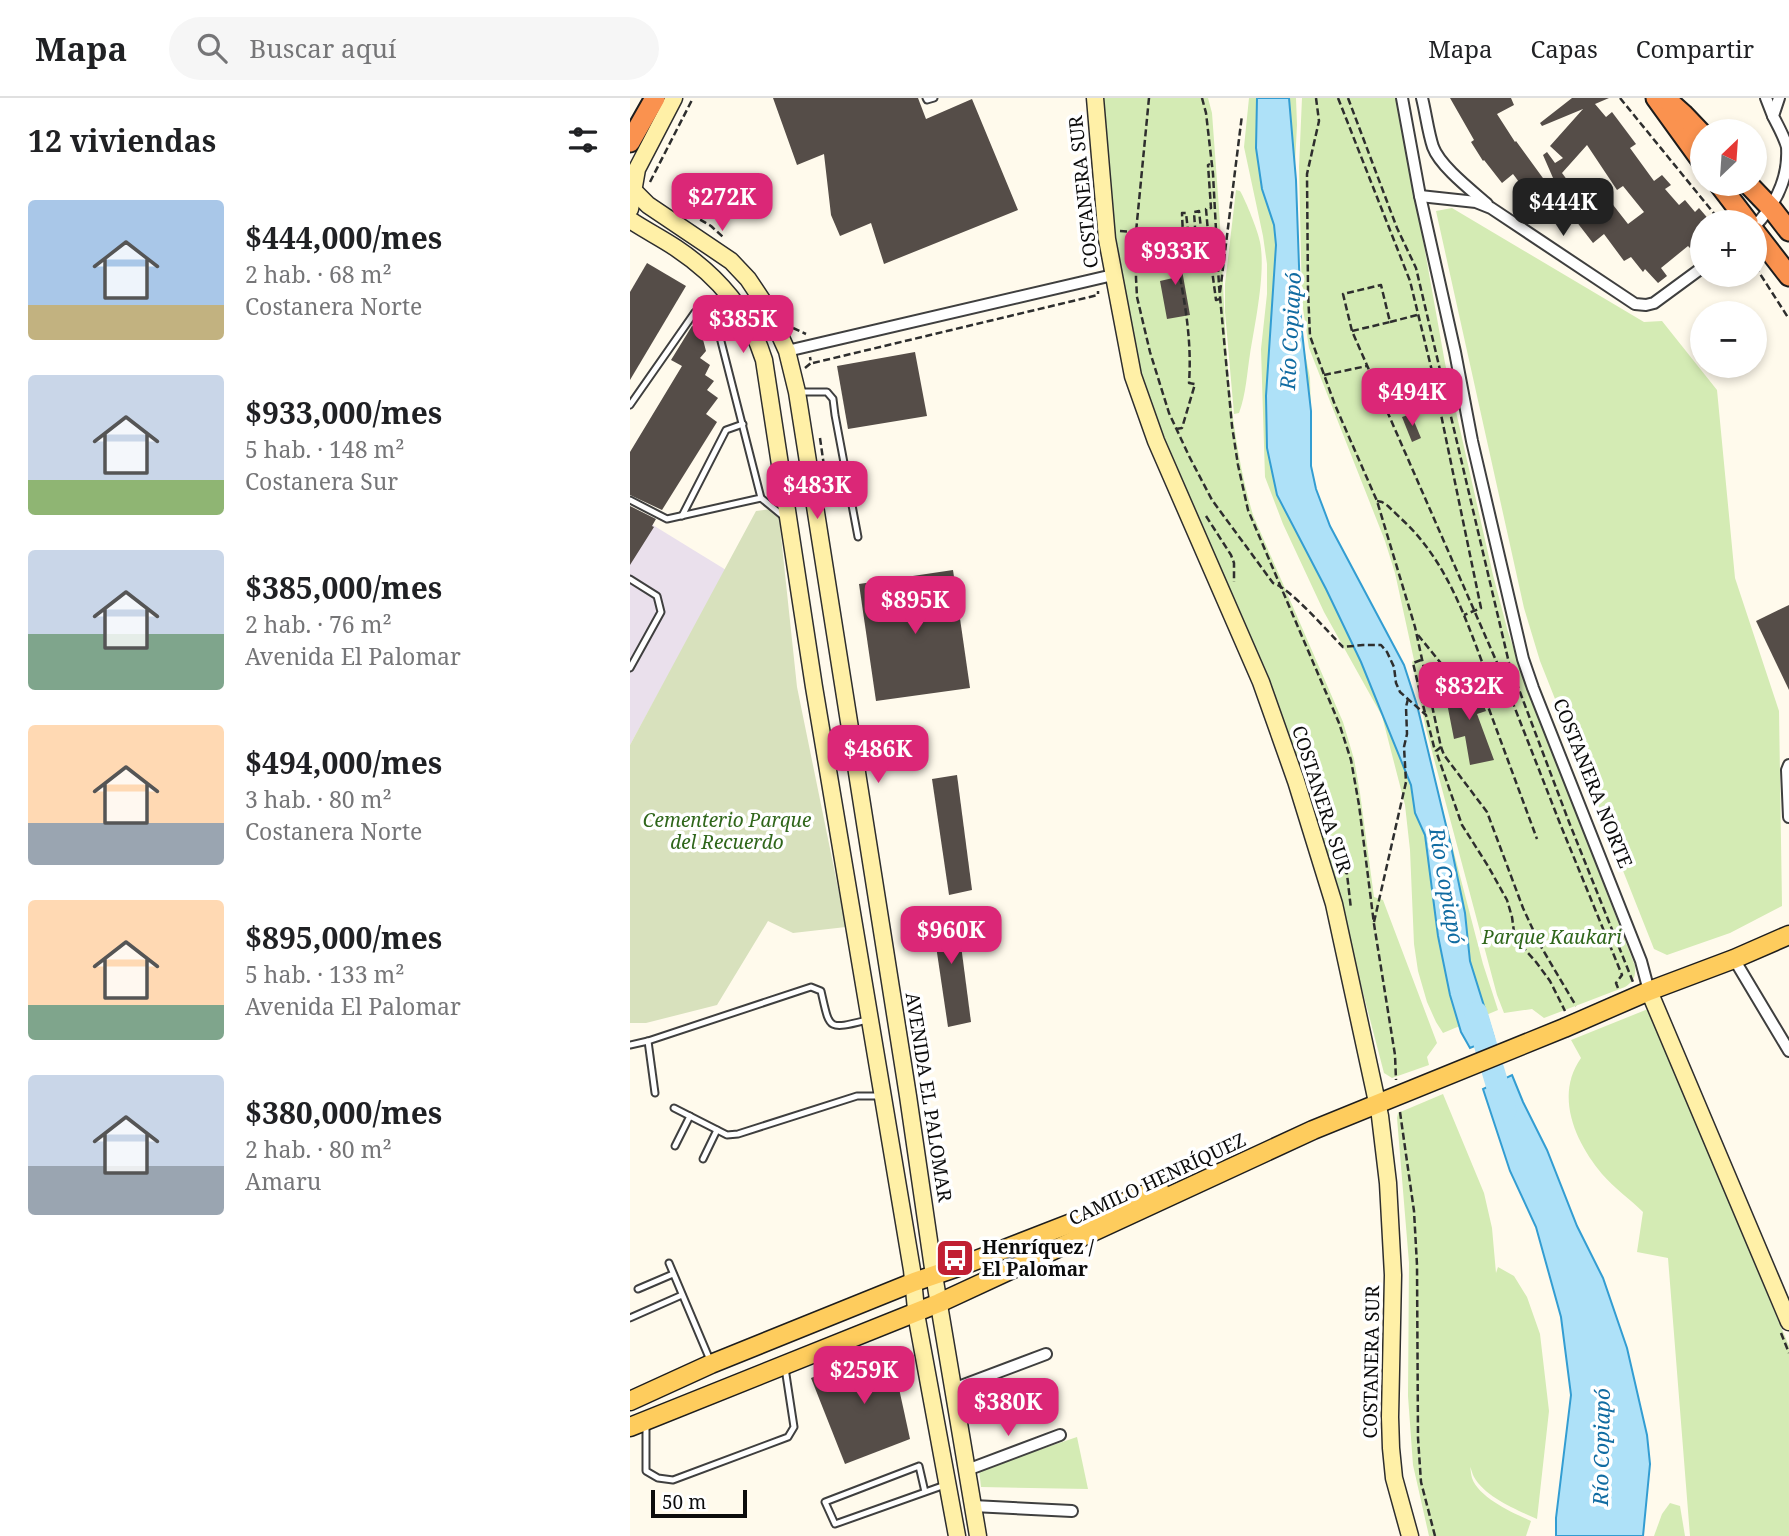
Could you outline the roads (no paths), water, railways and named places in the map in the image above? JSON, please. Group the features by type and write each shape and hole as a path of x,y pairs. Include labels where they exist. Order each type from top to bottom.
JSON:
{"highway":[{"path":"630,142 655,98"},
{"path":"1656,98 1690,145"},
{"path":"1664,98 1683,110 1690,119"},
{"path":"1728,196 1739,210"},
{"path":"1760,196 1789,231"},
{"path":"1767,248 1789,276"}],"main road":[{"name":"CAMILO HENRÍQUEZ","path":"630,1401 711,1364 914,1282 1313,1130 1431,1082 1565,1021 1734,959 1789,935"},
{"name":"CAMILO HENRÍQUEZ","path":"1734,959 1789,945"},
{"name":"CAMILO HENRÍQUEZ","path":"645,1421 939,1303 1313,1130"},
{"path":"645,1421 653,1409 650,1401 652,1392"}],"street":[{"path":"630,209 637,169 674,98"},
{"name":"COSTANERA SUR","path":"1095,98 1107,239 1105,277 1133,376 1151,428 1261,682 1296,781 1334,904 1377,1103 1388,1183 1392,1240 1391,1448 1394,1478 1410,1536"},
{"name":"COSTANERA NORTE","path":"1402,98 1472,441 1523,659 1641,961 1649,991 1789,1322"},
{"path":"1422,98 1434,150 1454,174 1491,208 1635,304 1654,303 1690,277"},
{"path":"1766,98 1788,148 1788,172 1781,194 1767,214"},
{"path":"1773,116 1779,98"},
{"path":"1453,199 1456,186 1454,174"},
{"name":"AVENIDA EL PALOMAR","path":"633,190 648,205 731,261 748,279 768,309 787,351 797,392 934,1275 978,1536"},
{"path":"1420,195 1476,202 1491,208"},
{"path":"630,220 704,268 730,294 754,332 764,360 814,687 914,1282 916,1311 957,1536"},
{"path":"675,247 685,241 688,232"},
{"path":"787,351 1105,277"},
{"path":"790,526 807,536 822,550"},
{"path":"1789,765 1789,817"},
{"path":"1734,959 1789,1051"},
{"path":"883,1096 908,1096"},
{"path":"953,1389 1045,1354"},
{"path":"967,1470 1060,1435"},
{"path":"973,1506 1072,1511"}],"lane":[{"path":"926,98 934,98"},
{"path":"630,405 695,312 712,306 730,294"},
{"path":"712,306 761,498 790,526"},
{"path":"797,392 827,392 833,399 858,537"},
{"path":"682,516 726,430 743,424"},
{"path":"630,500 667,519 761,498"},
{"path":"630,579 657,596 661,612 630,668"},
{"path":"630,1045 811,987 821,991 828,1021 834,1026 870,1019"},
{"path":"648,1041 655,1093"},
{"path":"674,1108 727,1135 738,1134 858,1096 883,1096"},
{"path":"675,1146 690,1116"},
{"path":"703,1159 717,1130"},
{"path":"669,1263 711,1364"},
{"path":"638,1289 673,1274"},
{"path":"630,1318 682,1295"},
{"path":"645,1421 646,1471 658,1478 673,1480 788,1437 794,1427 785,1364"},
{"path":"925,1492 919,1466 825,1502 835,1524 948,1484"}],"water":[{"path":"1257,98 1289,98 1296,180 1301,323 1311,411 1311,466 1316,489 1330,526 1404,665 1417,705 1465,913 1470,961 1494,1038 1470,1048 1461,1032 1450,995 1438,936 1425,835 1415,813 1411,785 1361,662 1277,495 1267,448 1266,396 1276,245 1274,225 1262,189 1256,148"},
{"path":"1512,1075 1547,1150 1577,1226 1603,1278 1627,1348 1647,1435 1650,1464 1643,1536 1556,1536 1571,1395 1561,1317 1536,1227 1510,1171 1483,1089"}],"waterway":[{"name":"Río Copiapó","path":"1476,1013 1505,1111"}],"place":[{"name":"Henríquez / El Palomar","path":"955,1258"}],"park label":[{"name":"Cementerio Parque del Recuerdo","path":"727,831"},
{"name":"Parque Kaukari","path":"1552,937"}]}
